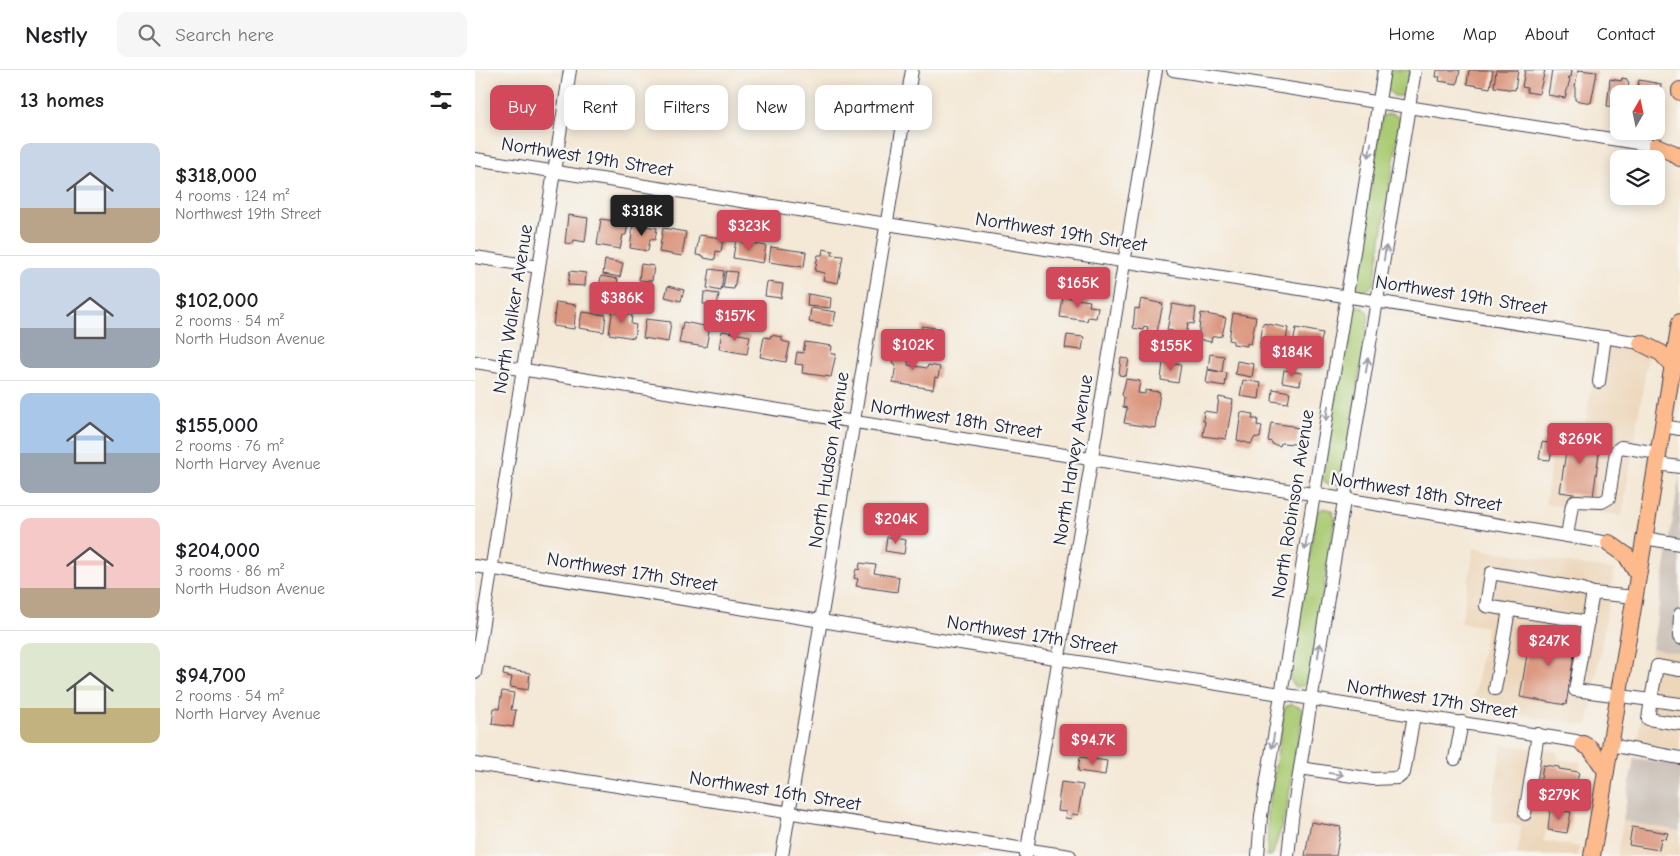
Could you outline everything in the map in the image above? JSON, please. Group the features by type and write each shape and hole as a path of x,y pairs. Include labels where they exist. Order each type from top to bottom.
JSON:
{"main road":[{"path":"1656,146 1680,158"},
{"path":"1592,856 1673,366 1678,348 1680,322"},
{"path":"1641,343 1661,353 1673,366"},
{"path":"1609,543 1623,552 1638,576"},
{"path":"1583,744 1595,753 1606,771"}],"street":[{"name":"North Walker Avenue","path":"475,673 570,70"},
{"name":"North Hudson Avenue","path":"782,856 912,70"},
{"name":"North Harvey Avenue","path":"1027,853 1156,70"},
{"path":"1173,70 1656,146"},
{"name":"North Robinson Avenue","path":"1258,856 1261,816 1384,70"},
{"path":"1288,856 1311,698 1415,70"},
{"name":"Northwest 19th Street","path":"475,159 1641,343"},
{"path":"475,257 539,267"},
{"path":"1599,382 1605,337"},
{"name":"Northwest 18th Street","path":"475,362 1344,499 1609,543"},
{"path":"1663,426 1680,429"},
{"path":"1567,536 1572,505 1575,501 1602,502 1609,498 1616,451 1621,447 1680,467"},
{"path":"1644,538 1680,544"},
{"name":"Northwest 17th Street","path":"475,566 1577,740 1583,744"},
{"path":"1587,622 1486,606 1491,573 1583,588 1593,593 1635,597"},
{"path":"1593,593 1575,690 1680,704"},
{"path":"1495,689 1509,610"},
{"path":"1680,614 1680,638"},
{"path":"1680,670 1657,666 1647,719 1680,724"},
{"path":"1300,768 1373,779 1398,778 1404,773 1414,715"},
{"path":"1455,759 1462,722"},
{"path":"1525,814 1538,734"},
{"path":"1610,745 1680,758"},
{"name":"Northwest 16th Street","path":"475,764 790,812 1027,853 1070,856"},
{"path":"1279,856 1292,819"}],"shaded area":[{"path":"1599,343 1649,351 1622,516 1545,504 1557,426 1584,430"},
{"path":"1680,475 1680,653 1652,649"},
{"path":"1474,548 1614,570 1588,726 1472,707 1487,627 1461,623"},
{"path":"1652,649 1680,653 1680,750 1637,743"},
{"path":"1502,744 1556,752 1559,760 1581,762 1570,835 1546,830 1543,841 1580,847 1578,856 1517,856 1521,826 1490,821"},
{"path":"1634,758 1680,766 1680,831 1623,821"},
{"path":"1623,821 1680,831 1680,856 1617,856"}],"green space":[{"path":"1390,70 1410,70 1406,91 1401,96 1394,96 1387,90"},
{"path":"1394,114 1400,119 1400,123 1374,283 1369,289 1361,290 1355,281 1382,116"},
{"path":"1358,306 1365,309 1369,317 1342,478 1340,483 1330,486 1323,478 1349,313 1352,308"},
{"path":"1324,508 1332,510 1335,519 1309,679 1304,686 1295,687 1290,679 1316,515 1318,511"},
{"path":"1292,704 1301,708 1303,712 1286,813 1272,856 1267,856 1268,809 1285,707"}],"building":[{"path":"1437,70 1460,70 1457,84 1439,81 1440,77 1436,77"},
{"path":"1469,70 1493,70 1490,88 1467,84"},
{"path":"1496,70 1518,70 1515,90 1494,87"},
{"path":"1525,70 1545,70 1539,94 1527,92 1527,88 1522,87"},
{"path":"1552,70 1572,70 1571,77 1568,78 1570,79 1565,98 1548,95"},
{"path":"1578,70 1597,72 1591,103 1575,100"},
{"path":"1622,78 1627,79 1628,85 1610,85 1610,106 1607,106 1610,79 1621,81"},
{"path":"1639,80 1661,84 1661,85 1638,85"},
{"path":"568,215 588,218 585,242 574,240 573,244 565,243"},
{"path":"601,219 628,223 626,235 623,235 620,249 597,245"},
{"path":"633,224 657,228 655,240 650,239 648,251 630,248"},
{"path":"663,228 686,232 682,256 659,252"},
{"path":"699,235 723,238 721,252 716,251 715,260 696,255"},
{"path":"736,240 766,246 763,263 733,258"},
{"path":"771,247 806,252 804,267 769,262"},
{"path":"823,249 833,251 832,255 843,256 838,283 823,280 825,273 815,271 818,255 822,255"},
{"path":"605,260 623,263 620,277 603,274"},
{"path":"641,264 654,266 652,281 639,280"},
{"path":"710,269 724,271 721,291 707,288"},
{"path":"570,271 586,273 585,286 568,285"},
{"path":"726,271 737,272 734,289 723,288"},
{"path":"601,276 618,279 616,291 599,288"},
{"path":"767,282 783,284 781,298 765,296"},
{"path":"668,286 684,290 681,301 665,297"},
{"path":"704,292 719,294 717,306 703,304"},
{"path":"808,294 831,298 830,308 807,306"},
{"path":"1063,297 1090,301 1089,306 1098,307 1096,318 1088,317 1087,321 1060,317"},
{"path":"1141,299 1163,304 1157,332 1147,331 1148,327 1144,326 1143,330 1133,328 1135,308 1139,309"},
{"path":"556,302 576,305 574,329 553,326"},
{"path":"1172,304 1196,308 1194,324 1188,323 1186,337 1172,335 1173,331 1167,330"},
{"path":"746,306 757,308 755,319 744,317"},
{"path":"613,308 627,310 626,315 632,315 631,324 636,325 634,338 609,334"},
{"path":"811,308 836,312 833,326 809,322"},
{"path":"582,312 606,315 604,332 579,328"},
{"path":"1201,313 1226,318 1222,336 1212,337 1211,342 1198,339"},
{"path":"1233,313 1256,317 1251,344 1247,343 1247,346 1233,344 1233,341 1229,340"},
{"path":"646,319 671,322 668,342 643,338"},
{"path":"683,322 710,327 706,347 679,343"},
{"path":"1263,323 1288,328 1285,347 1274,346 1273,351 1260,349"},
{"path":"922,326 936,328 934,345 924,343 923,347 915,346 917,338 920,339"},
{"path":"1296,328 1323,333 1320,346 1318,346 1317,352 1315,352 1314,358 1293,356 1294,351 1292,350"},
{"path":"722,331 750,336 747,354 719,349"},
{"path":"771,335 782,337 782,341 790,343 786,362 760,357 764,337 770,338"},
{"path":"1067,335 1084,337 1082,350 1065,348"},
{"path":"805,342 832,346 831,354 836,354 831,377 802,373 803,365 795,364 797,352 803,353"},
{"path":"895,347 910,350 908,365 927,368 928,365 940,367 938,378 935,377 933,389 893,383 896,364 892,363"},
{"path":"1144,347 1163,350 1161,363 1142,360"},
{"path":"1210,354 1224,356 1222,372 1208,369"},
{"path":"1121,358 1129,359 1126,376 1119,375"},
{"path":"1237,361 1254,364 1252,377 1235,374"},
{"path":"1163,362 1181,365 1178,383 1161,380"},
{"path":"1208,370 1227,373 1225,386 1206,383"},
{"path":"1284,370 1302,373 1300,385 1282,382"},
{"path":"1126,379 1140,381 1138,393 1145,394 1145,390 1160,392 1155,428 1124,423 1127,408 1123,407 1124,397 1122,395"},
{"path":"1243,380 1261,383 1259,399 1240,396"},
{"path":"1273,389 1290,392 1288,403 1272,401"},
{"path":"1219,397 1233,400 1226,439 1203,436 1204,411 1217,413"},
{"path":"1241,412 1253,414 1252,419 1258,419 1257,425 1262,426 1260,438 1255,437 1251,444 1237,440"},
{"path":"1271,423 1299,428 1296,444 1281,443 1280,446 1268,441"},
{"path":"1568,434 1601,439 1593,497 1560,492 1567,444 1560,443 1560,438 1567,439"},
{"path":"1542,442 1553,444 1550,460 1539,459"},
{"path":"887,537 906,540 904,554 885,551"},
{"path":"860,563 876,565 874,573 899,577 897,592 856,586 858,579 854,578 856,569 859,570"},
{"path":"1531,630 1577,637 1566,705 1520,697"},
{"path":"504,669 530,673 528,690 510,687 512,677 503,675"},
{"path":"502,691 514,693 511,710 516,710 513,727 492,724 494,708 499,709"},
{"path":"1080,757 1107,761 1105,775 1078,771"},
{"path":"1543,765 1579,772 1572,805 1553,803 1555,794 1539,791"},
{"path":"1061,782 1083,785 1078,815 1072,814 1071,819 1065,818 1066,812 1057,811"},
{"path":"1550,809 1571,812 1567,833 1548,830"},
{"path":"1311,822 1341,827 1336,856 1305,856"},
{"path":"1632,827 1668,833 1666,839 1661,838 1659,850 1629,845"}]}
